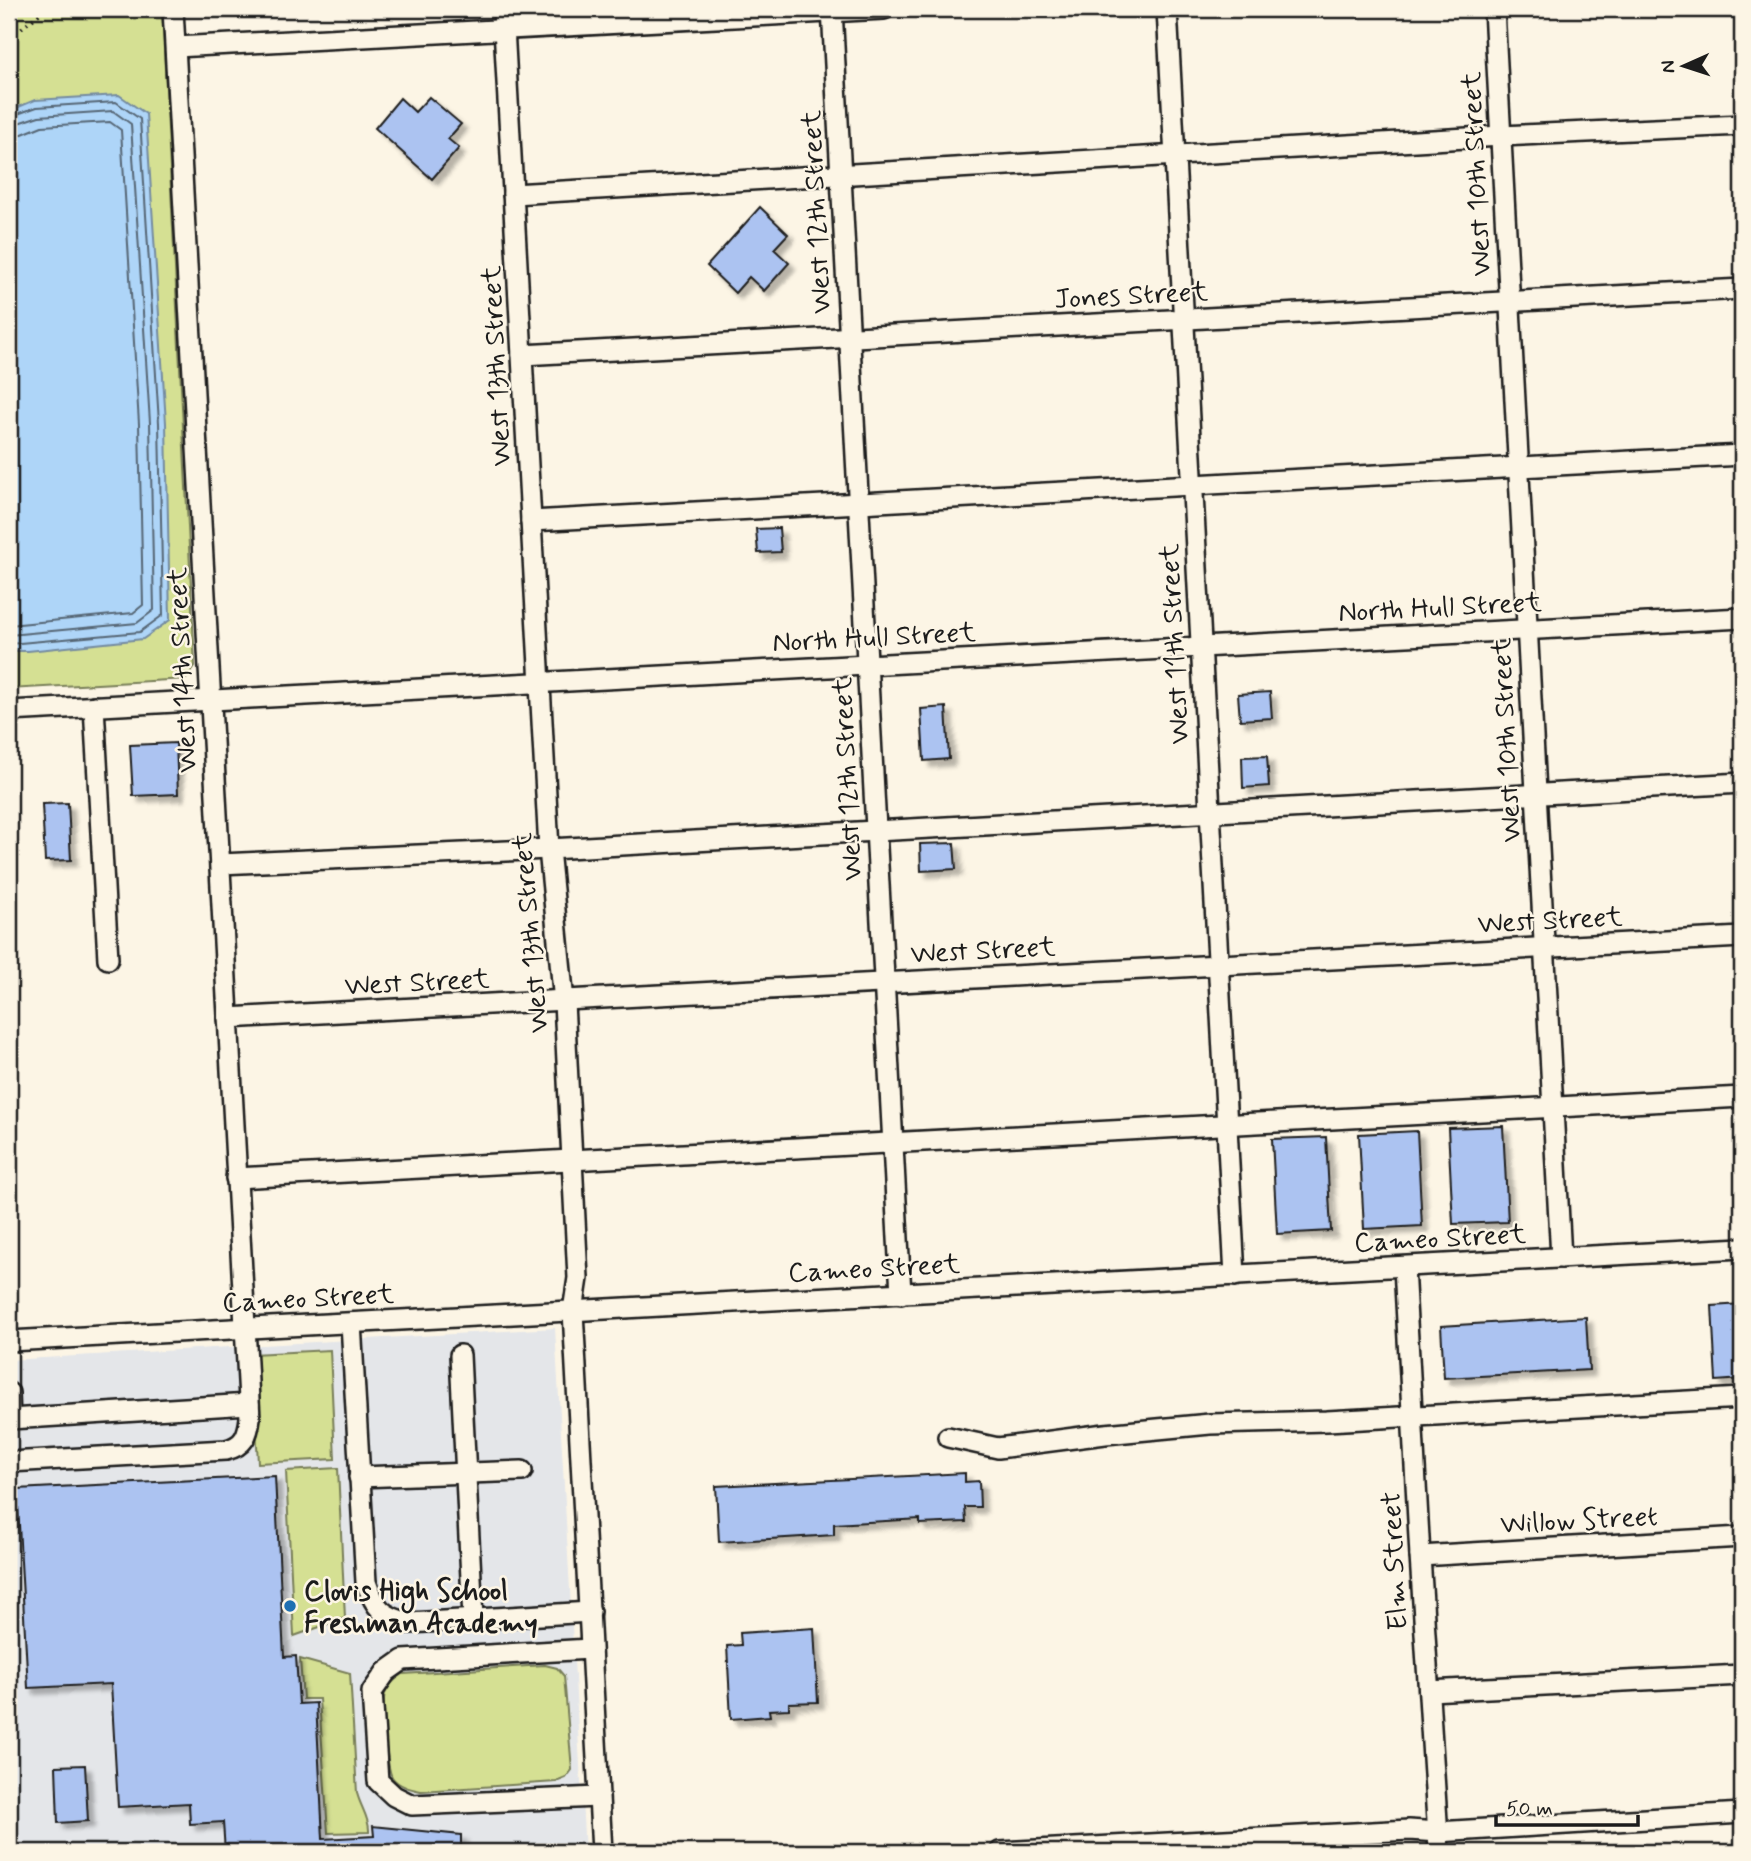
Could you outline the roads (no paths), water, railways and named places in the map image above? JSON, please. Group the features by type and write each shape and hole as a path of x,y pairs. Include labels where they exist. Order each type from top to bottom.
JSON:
{"street":[{"name":"West 14th Street","path":"9,1462 232,1449 240,1446 248,1433 245,1329 173,9"},
{"name":"West 13th Street","path":"503,9 549,849 564,1002 578,1278 573,1311 602,1852"},
{"path":"176,47 884,9"},
{"name":"West 11th Street","path":"1167,9 1235,1276"},
{"name":"West 10th Street","path":"1494,9 1561,1258"},
{"name":"West 12th Street","path":"832,10 901,1294"},
{"path":"513,194 1501,136 1742,125"},
{"name":"Jones Street","path":"522,355 1742,289"},
{"path":"531,521 1742,455"},
{"name":"North Hull Street","path":"9,711 1742,618"},
{"path":"94,706 108,959"},
{"path":"220,864 549,849 1742,783"},
{"name":"West Street","path":"228,1018 1742,937"},
{"path":"236,1178 1742,1097"},
{"name":"Cameo Street","path":"9,1342 1742,1248"},
{"name":"Elm Street","path":"1404,1266 1439,1852"},
{"path":"351,1323 366,1581 378,1608 388,1617 410,1623 590,1612"},
{"path":"460,1354 473,1619"},
{"path":"9,1393 10,1419 248,1404"},
{"path":"948,1437 998,1448 1210,1424 1326,1421 1742,1398"},
{"path":"359,1477 522,1471"},
{"name":"Willow Street","path":"1420,1556 1742,1537"},
{"path":"590,1649 403,1660 386,1672 372,1692 378,1781 394,1796 412,1805 598,1797"},
{"path":"1429,1691 1742,1675"},
{"path":"999,1852 1409,1830 1438,1832 1742,1813"}],"water":[{"path":"119,95 146,114 166,423 170,620 143,639 9,651 9,111 35,100"}],"place":[{"name":"Clovis High School Freshman Academy","path":"290,1606"}]}
